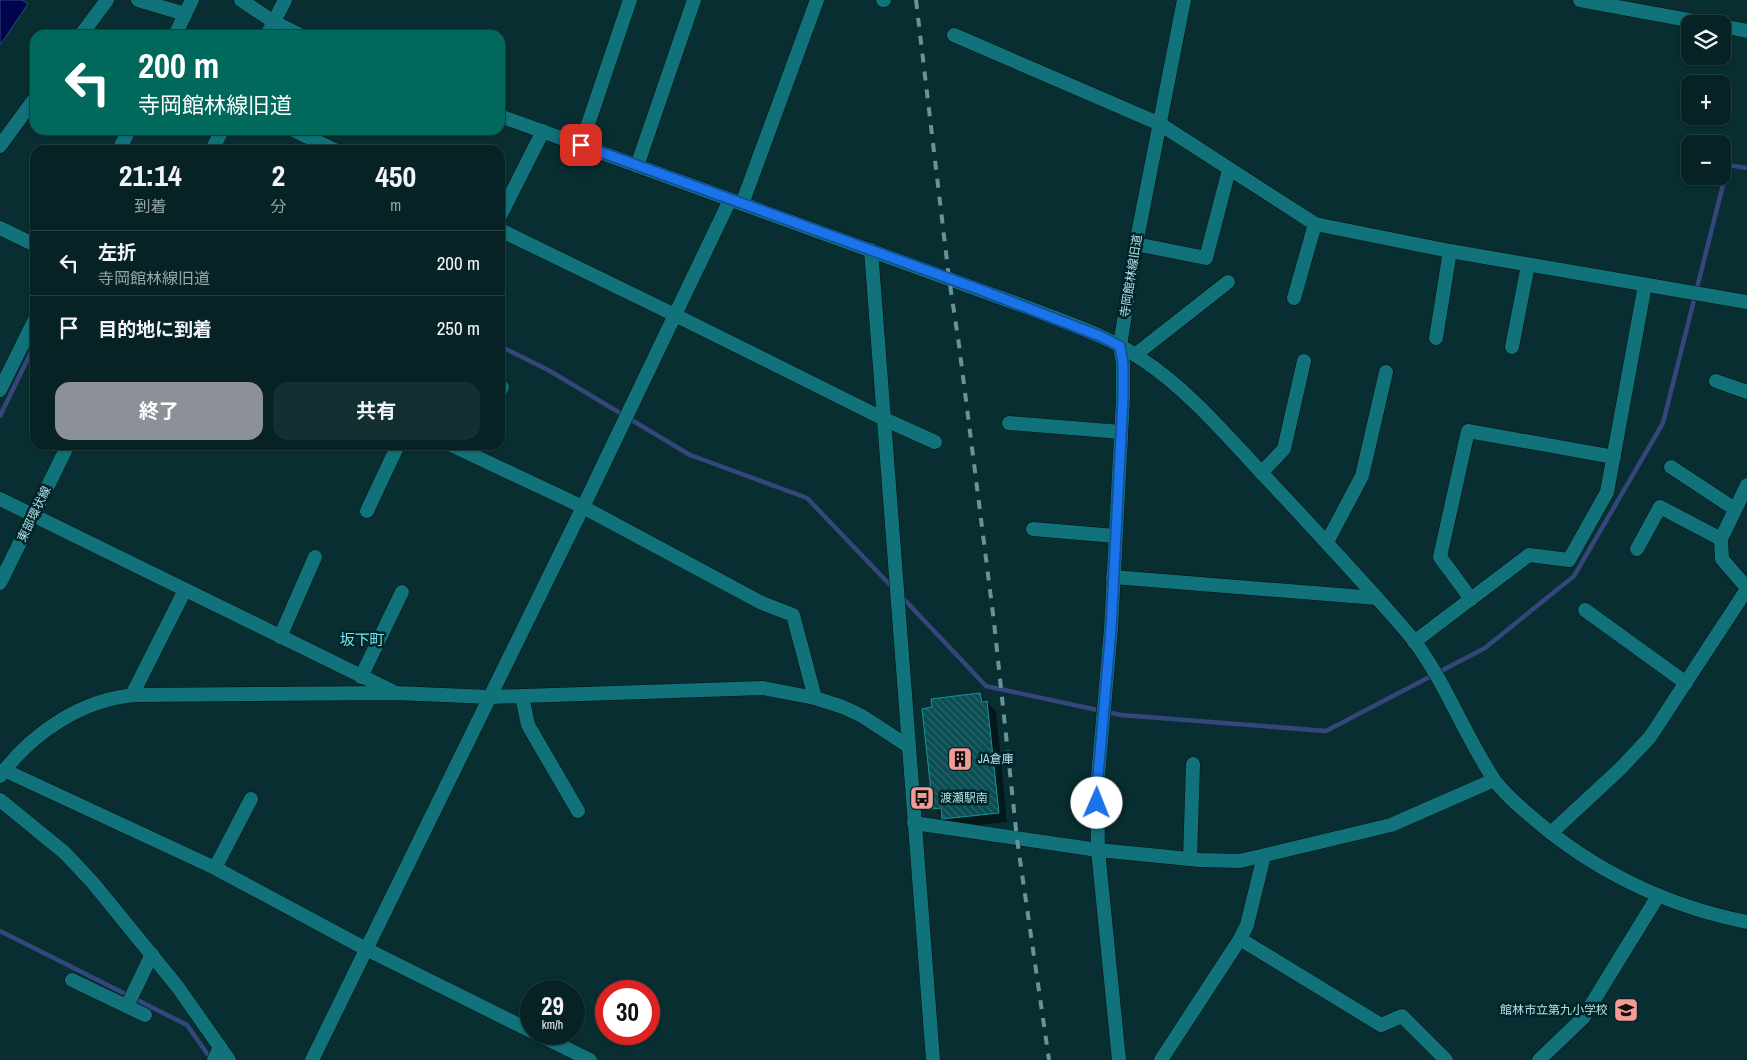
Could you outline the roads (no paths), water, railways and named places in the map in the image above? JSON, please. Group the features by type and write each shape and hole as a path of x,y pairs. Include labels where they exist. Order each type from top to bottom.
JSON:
{"street":[{"path":"85,30 107,0"},
{"path":"138,0 185,14"},
{"path":"177,30 192,0"},
{"path":"241,0 274,22 290,30"},
{"path":"270,30 284,0"},
{"path":"581,145 630,0"},
{"path":"637,166 694,0"},
{"path":"312,1060 675,315 736,202 817,0"},
{"name":"寺岡館林線旧道","path":"1119,1060 1098,850 1097,787 1111,629 1123,398 1123,364 1120,346 1136,244 1184,0"},
{"path":"1580,0 1681,19"},
{"path":"1731,28 1747,31"},
{"path":"954,34 1160,124 1315,224 1450,251 1747,302"},
{"path":"0,146 30,105"},
{"path":"505,118 1029,308 1100,336 1135,355 1160,373 1198,406 1327,542 1377,598 1414,642 1443,686 1466,734 1494,780 1520,807 1588,861 1623,880 1658,896 1698,910 1747,922"},
{"path":"505,206 543,131"},
{"path":"304,135 325,145"},
{"path":"1136,244 1206,258 1230,170"},
{"path":"1294,298 1315,224"},
{"path":"0,228 30,243"},
{"path":"505,232 934,442"},
{"path":"871,250 933,1060"},
{"path":"1436,338 1450,251"},
{"path":"1512,348 1528,264"},
{"path":"1135,355 1228,282"},
{"path":"1414,642 1529,555 1569,560 1608,492 1645,285"},
{"path":"0,390 30,329"},
{"path":"1261,473 1284,449 1304,361"},
{"path":"1327,542 1362,476 1386,372"},
{"path":"1716,380 1747,392"},
{"path":"1009,424 1120,432"},
{"path":"1471,599 1440,558 1468,431 1614,457"},
{"name":"東部環状線","path":"0,583 66,450"},
{"path":"367,511 396,450"},
{"path":"472,450 762,603 794,615 815,698"},
{"path":"1671,467 1735,509"},
{"path":"1551,833 1622,767 1650,737 1747,589 1722,559 1721,540 1747,485"},
{"path":"0,499 395,693"},
{"path":"1637,549 1660,507 1721,540"},
{"path":"1033,529 1115,536"},
{"path":"280,637 315,557"},
{"path":"1113,577 1377,598"},
{"path":"132,695 185,590"},
{"path":"361,677 402,592"},
{"path":"1585,610 1686,683"},
{"path":"520,1026 366,949 215,868 2,773 17,755 53,725 91,704 132,695 395,693 490,697 763,688 815,698 843,706 908,746"},
{"path":"522,696 528,724 578,811"},
{"path":"1190,859 1193,764"},
{"path":"914,823 1098,850 1240,862 1391,825 1494,780"},
{"path":"215,868 251,798"},
{"path":"0,800 65,853 93,883 177,986 229,1060"},
{"path":"1161,1060 1240,939 1247,925 1264,856"},
{"path":"1540,1060 1583,1018 1658,896"},
{"path":"1240,939 1380,1025 1402,1016 1446,1060"},
{"path":"128,1006 152,954"},
{"path":"72,980 145,1015"},
{"path":"559,1045 590,1060"},
{"path":"214,1060 220,1047"}],"waterway":[{"path":"902,597 986,686 1121,715 1326,731 1485,648 1574,576 1663,423 1728,165 1747,168"},
{"path":"505,348 550,371 690,455 807,498 893,588"},
{"path":"0,416 30,354"},
{"path":"0,931 187,1025 211,1059"}],"railway":[{"path":"916,0 949,278 994,622 1017,839 1049,1060"}],"place":[{"name":"JA倉庫","path":"960,759"},
{"name":"渡瀬駅南","path":"922,798"},
{"name":"館林市立第九小学校","path":"1626,1010"}],"district":[{"name":"坂下町","path":"362,640"}]}
